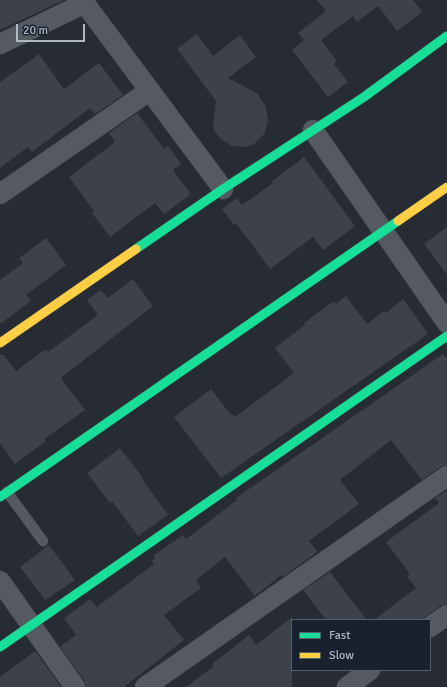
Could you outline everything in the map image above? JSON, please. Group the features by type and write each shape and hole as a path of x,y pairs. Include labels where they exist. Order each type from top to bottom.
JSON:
{"street":[{"path":"0,44 87,3 149,91 223,190"},
{"path":"0,343 223,190 364,98 447,36"},
{"path":"0,194 149,91"},
{"path":"313,130 382,232 447,323"},
{"path":"4,495 447,187"},
{"path":"0,647 447,336"},
{"path":"145,687 447,476"},
{"path":"0,581 75,687"},
{"path":"431,626 447,615"},
{"path":"347,687 369,671"}],"lane":[{"path":"4,495 43,541"}],"building":[{"path":"0,0 64,0 0,30"},
{"path":"317,0 413,0 422,12 397,31 378,6 357,22 353,16 321,40 337,61 334,64 348,82 328,97 292,50 304,40 298,33 326,11"},
{"path":"197,34 213,56 240,35 256,57 228,78 257,93 266,107 268,120 265,133 254,144 245,147 232,146 222,140 214,131 213,124 216,101 177,49"},
{"path":"39,54 64,89 99,63 123,95 95,114 90,108 32,152 28,147 0,168 0,82"},
{"path":"137,113 164,149 168,146 181,164 173,170 191,194 164,214 155,203 110,237 92,213 94,211 69,177 115,142 109,133"},
{"path":"304,157 355,226 323,250 313,237 270,269 236,223 234,225 222,209 237,198 242,205 273,183 271,182"},
{"path":"447,227 447,275 424,244"},
{"path":"46,238 66,265 26,295 31,301 0,324 0,280 23,263 19,258"},
{"path":"133,279 153,306 61,378 85,410 44,439 46,441 15,464 0,443 0,355 4,355 16,371 46,349 48,352 98,315 87,300 101,290 108,298"},
{"path":"346,296 367,324 384,311 386,313 403,299 428,334 221,478 174,417 211,389 231,415 235,417 294,373 275,348 305,325 304,323 334,301 336,304"},
{"path":"443,354 447,359 447,465 440,467 422,480 391,440 340,480 359,504 309,541 317,551 316,553 283,577 281,575 255,596 225,557 196,580 201,588 164,615 184,640 124,687 86,687 84,680 60,647 76,635 64,618 90,599 97,607 154,564 152,561 155,558 153,556 183,535 186,539 237,500 236,498"},
{"path":"120,448 143,478 142,479 168,515 138,536 112,501 110,503 87,473"},
{"path":"447,490 447,604 440,606 422,619 375,619 416,588 407,576 410,574 386,542 439,503 435,498"},
{"path":"49,545 75,580 45,600 20,567"},
{"path":"330,572 366,619 325,619 303,590"},
{"path":"292,617 292,687 186,687 214,666 212,664 249,635 256,645"},
{"path":"35,651 61,687 0,687 0,677"}],"traffic: fast":[{"path":"136,249 223,189 364,97 447,36"},
{"path":"0,497 398,221"},
{"path":"0,647 447,336"}],"traffic: slow":[{"path":"398,221 447,187"},
{"path":"0,343 136,249"}]}
